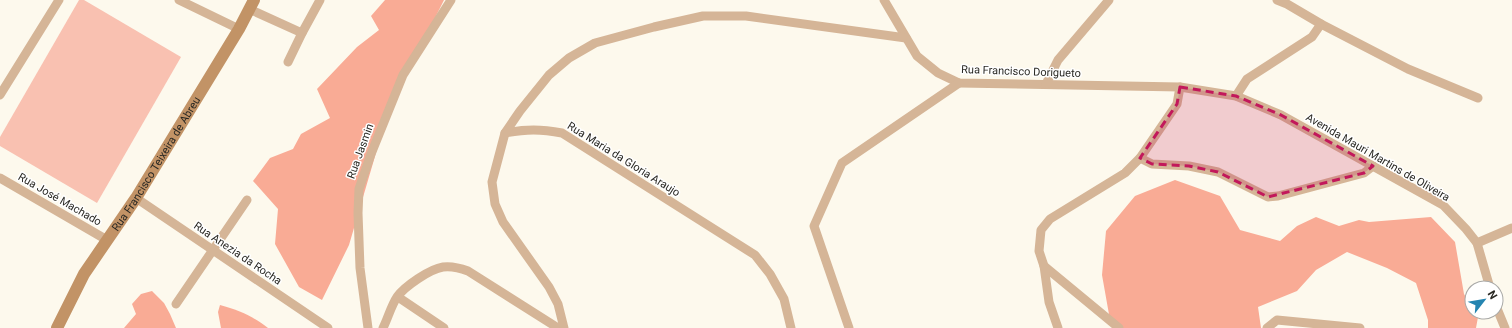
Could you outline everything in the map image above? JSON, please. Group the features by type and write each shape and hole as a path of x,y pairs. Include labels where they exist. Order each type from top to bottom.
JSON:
{"street":[{"path":"0,95 59,0"},
{"path":"179,0 238,29"},
{"path":"288,62 320,0"},
{"name":"Rua Jasmin","path":"368,328 360,268 358,213 359,189 370,154 403,75 451,0"},
{"name":"Rua Francisco Dorigueto","path":"884,0 917,56 938,73 960,83 1180,87 1236,96"},
{"path":"1046,84 1058,60 1109,0"},
{"path":"1277,0 1408,69 1478,98"},
{"path":"252,5 302,33"},
{"name":"Rua Francisco Teixeira de Abreu","path":"57,328 84,274 136,198 252,5"},
{"path":"564,328 558,304 549,287 503,222 495,204 492,182 506,133 520,111 549,75 569,58 595,43 654,27 703,16 746,16 906,38"},
{"path":"1236,96 1247,78 1312,37 1321,24"},
{"path":"849,328 814,226 842,163 960,83"},
{"path":"1058,328 1049,302 1044,266 1039,251 1041,230 1050,218 1125,173 1140,158 1177,104 1180,87"},
{"name":"Avenida Mauri Martins de Oliveira","path":"1236,96 1281,115 1443,205 1477,243 1488,280"},
{"name":"Rua Maria da Gloria Araujo","path":"506,133 523,130 543,130 562,133 755,255 770,274 784,299 791,328"},
{"path":"1140,158 1152,164 1189,166 1218,172 1268,196 1278,196 1364,173 1373,166"},
{"name":"Rua José Machado","path":"0,178 107,240"},
{"name":"Rua Anezia da Rocha","path":"136,198 328,328"},
{"path":"176,304 247,200"},
{"path":"1477,243 1512,228"},
{"path":"1044,266 1119,328"},
{"path":"383,328 398,297 417,279 429,272 443,267 458,268 468,271 558,328"},
{"path":"398,297 444,328"},
{"path":"1267,328 1277,320 1360,328"}],"highlighted area":[{"path":"1180,87 1236,96 1281,115 1373,166 1364,173 1268,197 1218,172 1189,166 1152,164 1140,158 1177,104"}],"shaded area":[{"path":"79,0 84,0 181,57 97,203 0,146 0,137"},
{"path":"385,0 444,0 388,112 349,245 322,300 299,287 275,244 278,209 253,181 270,158 293,149 301,134 330,118 317,89 357,47 379,30 371,16"},
{"path":"1175,180 1220,196 1240,230 1280,241 1297,226 1316,217 1339,226 1359,220 1369,222 1431,217 1455,242 1464,294 1464,320 1477,320 1476,328 1428,328 1428,320 1416,283 1387,268 1347,252 1316,270 1297,291 1258,307 1261,328 1118,328 1110,320 1102,275 1106,231 1135,196"},
{"path":"152,291 164,303 176,328 124,328 136,314 132,304 141,294"},
{"path":"220,305 245,314 268,328 221,328 218,312"}]}
